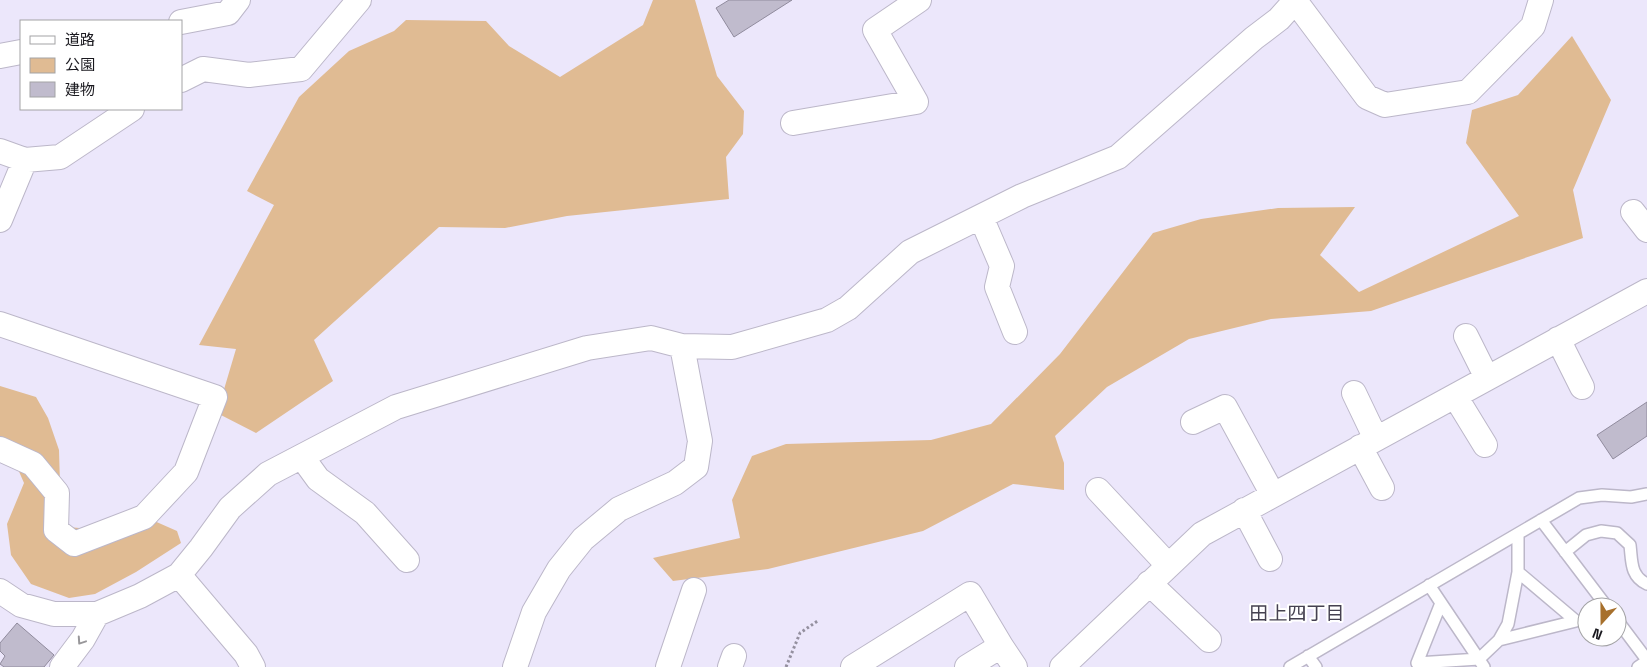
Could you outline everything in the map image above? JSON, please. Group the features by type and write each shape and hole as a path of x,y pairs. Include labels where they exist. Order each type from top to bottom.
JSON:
{"street":[{"path":"182,22 228,13 238,0"},
{"path":"182,80 203,69 249,75 301,69 359,0"},
{"path":"792,123 916,102 875,30 919,0"},
{"path":"0,591 21,605 54,614 97,614 140,596 179,575 230,508 268,474 396,407 587,348 651,338 682,346 732,347 827,320 848,308 910,252 1022,196 1118,157 1254,38 1279,19 1296,1 1367,97 1385,105 1468,92 1533,26 1541,0"},
{"path":"0,56 20,52"},
{"path":"0,151 25,160 60,157 130,110"},
{"path":"0,220 25,160"},
{"path":"1633,212 1647,230"},
{"path":"981,217 1002,266 997,287 1015,332"},
{"path":"1075,663 1149,583 1202,534 1647,291"},
{"path":"0,324 215,396 186,472 144,517 74,544 56,530 57,493 33,464 0,449"},
{"path":"1466,336 1488,378"},
{"path":"1558,340 1582,387"},
{"path":"515,667 534,612 559,569 583,539 619,509 674,483 696,467 700,441 682,346"},
{"path":"1354,393 1382,488"},
{"path":"1456,396 1485,445"},
{"path":"1193,422 1225,407 1273,496"},
{"path":"302,457 318,479 365,513 406,560"},
{"path":"1098,490 1168,564"},
{"path":"1244,510 1270,559"},
{"path":"179,575 246,654 254,667"},
{"path":"1149,583 1209,640"},
{"path":"668,667 694,590"},
{"path":"853,667 970,594 1015,667"},
{"path":"62,667 83,639 97,614"},
{"path":"967,667 1001,646"}],"lane":[{"path":"1290,667 1579,498 1602,495 1631,497 1647,494"},
{"path":"1541,520 1599,597"},
{"path":"1565,552 1586,535 1601,531 1617,533 1630,544 1633,570 1639,580 1647,584"},
{"path":"1482,663 1508,624 1518,572 1518,534"},
{"path":"1499,640 1576,621 1518,572"},
{"path":"1429,586 1482,663"},
{"path":"1441,603 1417,664 1482,663"},
{"path":"1627,633 1647,660 1638,667"},
{"path":"1308,656 1316,667"}],"path":[{"path":"786,667 800,633 819,620"}],"green space":[{"path":"653,0 695,0 717,76 744,111 743,134 726,157 729,199 567,216 505,228 439,227 314,340 333,381 256,433 217,413 236,349 199,345 274,205 247,191 299,97 349,51 394,31 406,20 486,21 509,46 560,77 643,25"},
{"path":"1572,36 1611,100 1573,190 1583,238 1371,311 1271,319 1189,339 1107,387 1055,436 1064,463 1064,490 1013,484 923,531 768,569 673,581 653,558 740,538 732,500 752,456 786,444 931,440 991,424 1060,354 1153,233 1201,219 1278,208 1355,207 1320,255 1359,292 1519,216 1466,143 1472,110 1518,95"},
{"path":"0,386 36,397 48,418 59,450 60,484 67,527 105,530 152,520 177,531 181,543 136,572 95,594 69,598 31,584 11,555 7,524 24,483 14,460 0,450"}],"building":[{"path":"729,0 792,0 734,37 716,8"},
{"path":"1647,402 1647,436 1613,459 1597,435"},
{"path":"17,623 54,655 44,667 4,667 0,664 5,656 0,651 0,643"}],"district":[{"name":"田上四丁目","path":"1297,613"}]}
